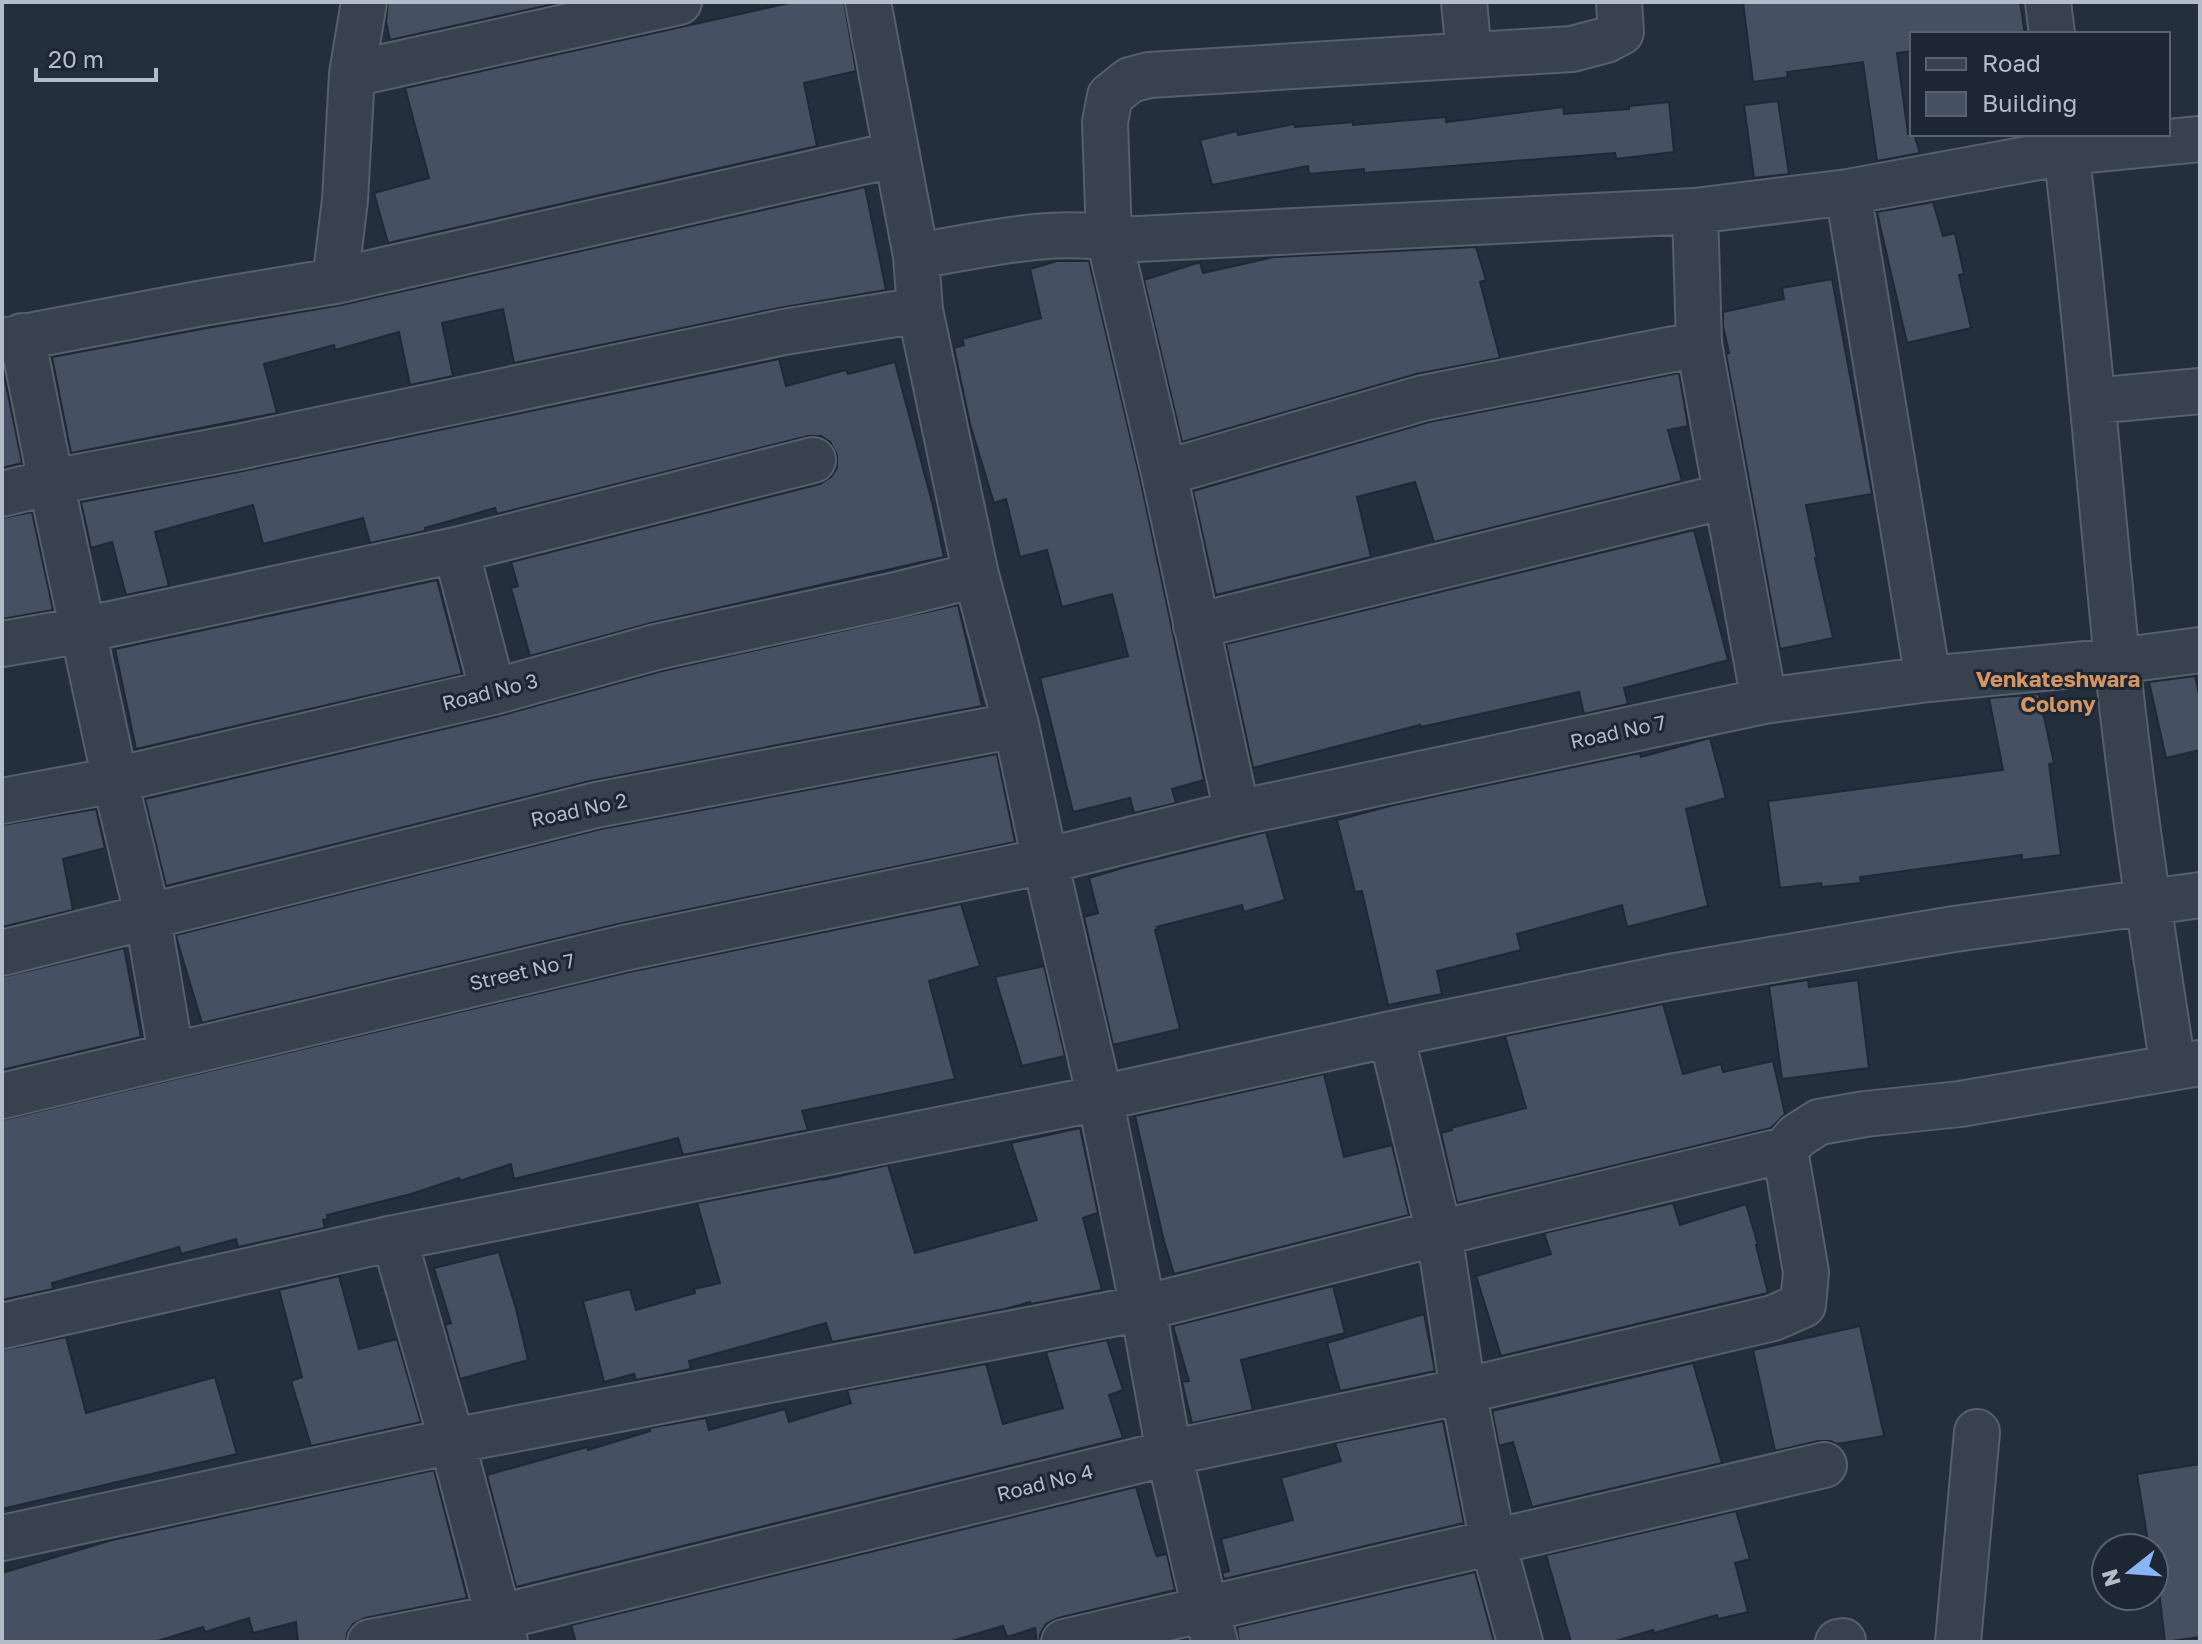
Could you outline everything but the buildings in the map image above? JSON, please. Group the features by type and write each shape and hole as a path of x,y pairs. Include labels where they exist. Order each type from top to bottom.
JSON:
{"street":[{"path":"335,281 345,200 352,74 364,2"},
{"path":"352,74 679,2"},
{"path":"868,2 916,256 920,310 976,575 1016,725 1100,1098 1169,1453 1210,1626"},
{"path":"1464,2 1469,55"},
{"path":"1237,813 1164,473 1109,238 1105,122 1110,96 1130,80 1149,75 1572,49 1606,40 1621,32 1619,2"},
{"path":"2048,2 2052,32"},
{"path":"916,256 1031,239 1091,235 1133,239 1695,211 1848,192 2065,143 2200,139"},
{"path":"2,1538 452,1441 1143,1308 1785,1150 1797,1136 1819,1122 1960,1104 2186,1065 2148,903 2117,661 2065,143"},
{"path":"171,1054 148,918 51,482 12,339 335,281 897,154"},
{"path":"1848,192 1928,679"},
{"path":"1695,211 1699,344 1764,701"},
{"path":"2,494 784,332 920,310"},
{"path":"1164,473 1423,398 1699,344"},
{"path":"2093,401 2200,391"},
{"path":"2,644 83,630 456,550 813,460"},
{"path":"1196,626 1726,496"},
{"path":"456,550 493,692"},
{"name":"Road No 3","path":"2,801 115,780 493,692 656,647 976,575"},
{"name":"Road No 7","path":"1045,861 1237,813 1764,701 1928,679 2200,650"},
{"name":"Road No 2","path":"2,953 596,805 1016,725"},
{"name":"Street No 7","path":"2,1096 624,948 1045,861"},
{"path":"2,1326 394,1238 1100,1098 1700,971 1954,929 2200,895"},
{"path":"1391,1034 1439,1233 1463,1391 1493,1543 1520,1642"},
{"name":"Road No 4","path":"370,1642 503,1629 1169,1453 1463,1391 1773,1318 1803,1305 1806,1272 1785,1150"},
{"path":"394,1238 503,1629"},
{"path":"1958,1642 1977,1432"},
{"path":"1064,1642 1210,1626 1493,1543 1824,1465"}],"district":[{"name":"Venkateshwara Colony","path":"2058,692"}]}
